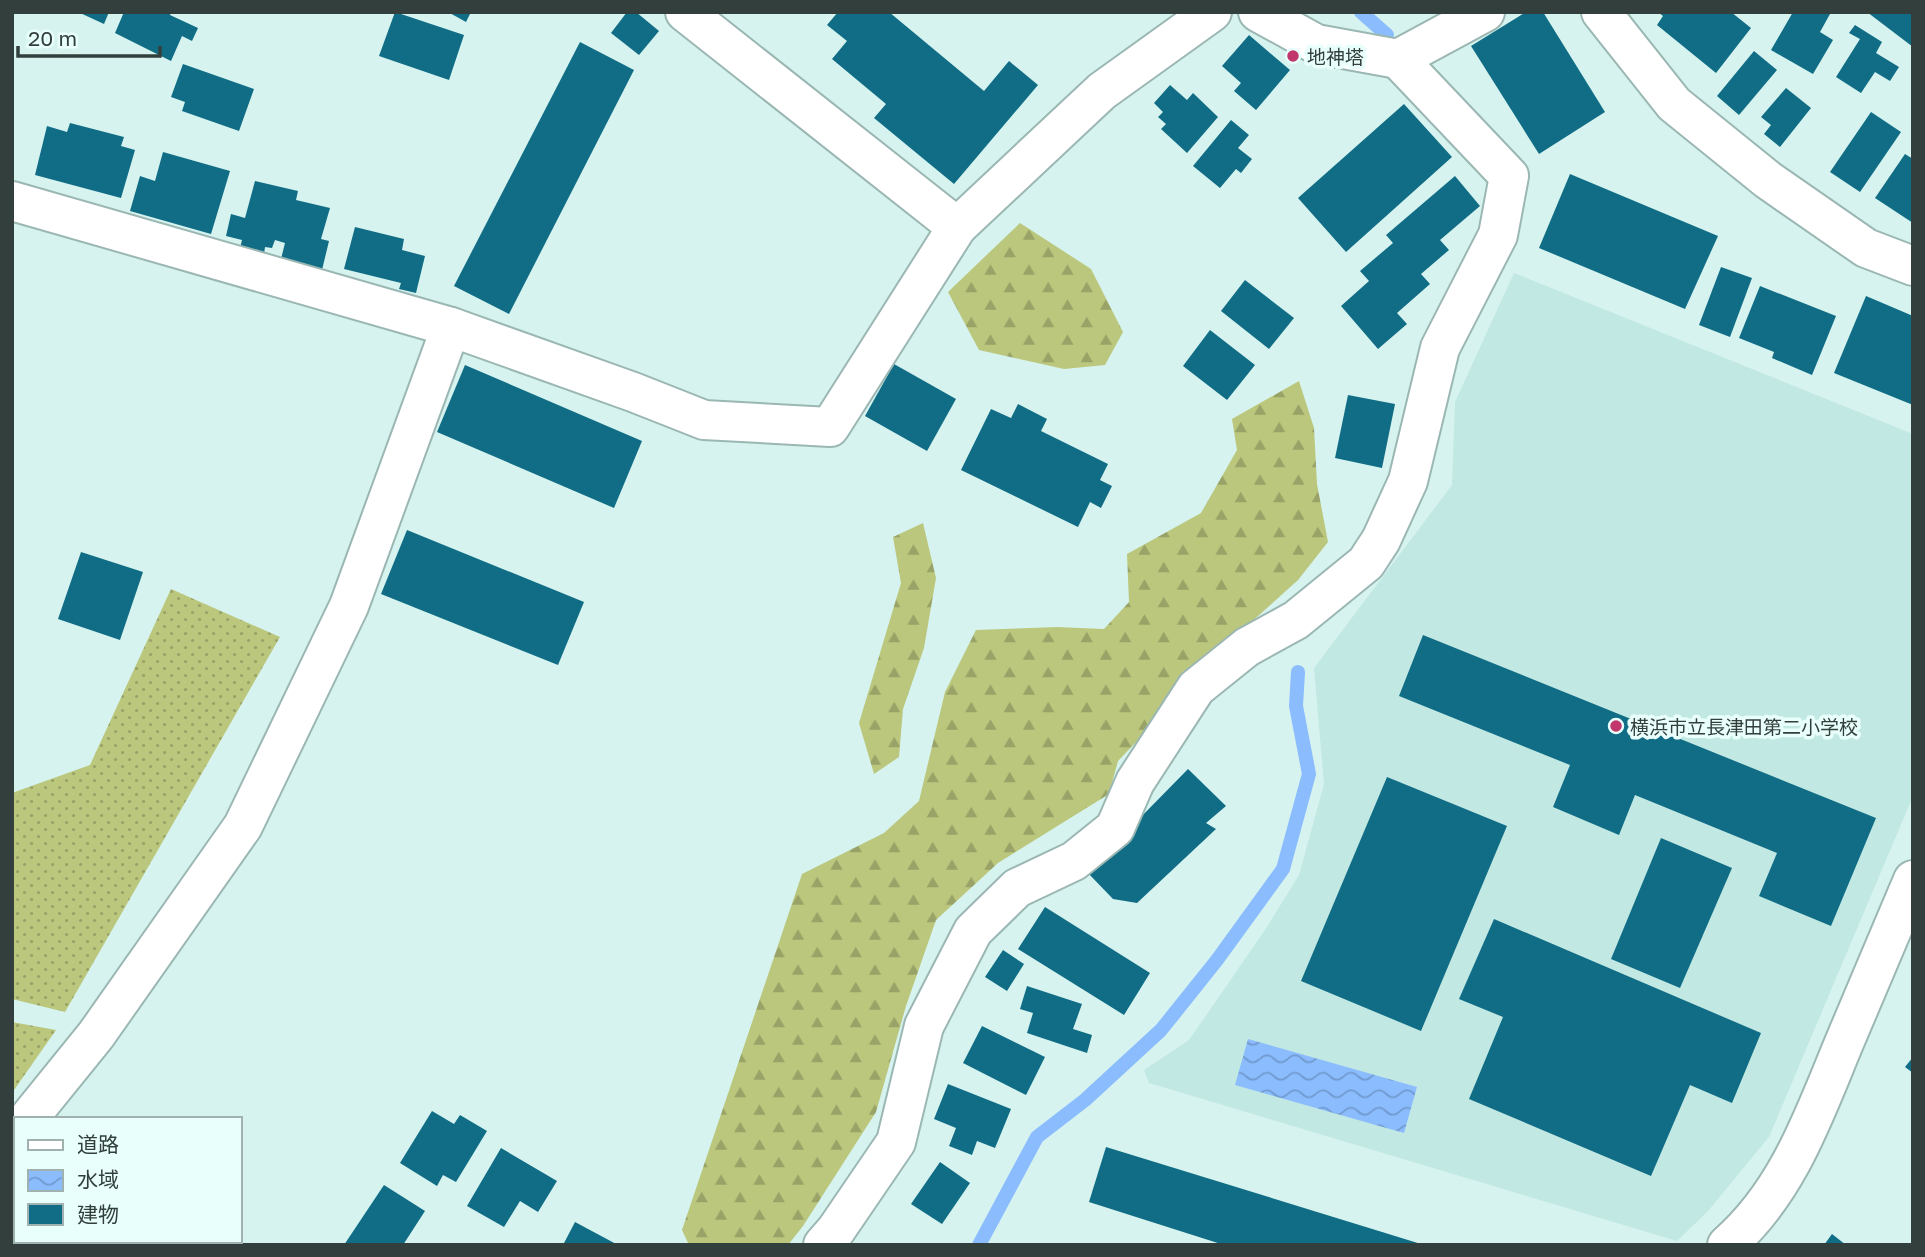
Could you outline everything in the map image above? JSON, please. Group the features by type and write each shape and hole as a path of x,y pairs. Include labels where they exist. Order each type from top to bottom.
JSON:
{"street":[{"path":"685,12 957,227"},
{"path":"12,201 451,327 704,420 831,427 957,227 1102,91 1212,12"},
{"path":"823,1245 896,1142 924,1026 973,931 1017,888 1074,862 1115,828 1135,782 1196,688 1247,647 1296,620 1366,563 1381,540 1408,481 1440,348 1498,235 1508,176 1398,59 1316,44 1258,12"},
{"path":"1398,59 1485,12"},
{"path":"1601,12 1674,104 1768,180 1866,248 1913,266"},
{"path":"30,1117 96,1035 243,826 349,606 451,327"},
{"path":"1727,1245 1772,1193 1799,1151 1913,880"}],"shaded area":[{"name":"横浜市立長津田第二小学校","path":"1514,273 1913,434 1913,796 1769,1137 1708,1211 1677,1241 1149,1083 1144,1070 1189,1040 1265,930 1299,875 1324,784 1314,668 1452,485 1455,402"}],"green space":[{"path":"1020,223 1091,269 1123,332 1105,365 1064,369 979,350 948,292"},
{"path":"1299,381 1314,428 1317,484 1328,542 1298,580 1248,625 1118,761 1109,794 998,863 936,920 906,1006 876,1112 788,1245 689,1245 682,1230 802,874 884,833 919,801 945,692 976,630 1057,627 1104,629 1129,602 1127,554 1201,513 1237,450 1232,419"},
{"path":"923,523 936,578 924,648 903,709 899,757 874,774 859,723 901,583 893,537"},
{"path":"171,589 280,637 65,1012 12,999 12,793 90,765"},
{"path":"12,1022 56,1030 12,1093"}],"water":[{"path":"1248,1039 1417,1087 1404,1133 1235,1085"}],"building":[{"path":"78,12 109,12 104,24"},
{"path":"124,12 171,12 170,15 198,28 192,41 182,36 171,61 115,33"},
{"path":"395,12 464,35 449,80 379,56"},
{"path":"448,12 471,12 466,22"},
{"path":"627,12 636,12 659,31 639,55 611,33"},
{"path":"838,12 889,12 984,91 1009,61 1038,85 954,184 874,118 886,104 832,59 847,41 827,25"},
{"path":"1526,12 1543,12 1605,112 1539,154 1471,46"},
{"path":"1658,12 1731,12 1751,28 1716,73 1657,25 1663,16"},
{"path":"1793,12 1830,14 1820,32 1833,40 1813,74 1771,50"},
{"path":"1867,12 1913,12 1913,47"},
{"path":"1855,25 1882,42 1876,53 1899,67 1890,81 1875,72 1861,93 1836,77 1860,39 1849,33"},
{"path":"1249,35 1290,70 1256,110 1234,91 1241,83 1222,66"},
{"path":"580,42 634,70 509,314 454,286"},
{"path":"1754,51 1777,70 1739,115 1717,96"},
{"path":"183,64 254,89 239,131 182,111 185,102 171,97"},
{"path":"1170,85 1187,100 1193,93 1218,117 1187,153 1161,129 1166,124 1158,117 1163,112 1154,103"},
{"path":"1786,88 1811,108 1780,147 1764,134 1771,125 1761,117"},
{"path":"1404,104 1452,157 1346,252 1298,198"},
{"path":"1871,112 1901,132 1860,192 1830,172"},
{"path":"1231,120 1249,135 1238,148 1252,159 1241,173 1236,169 1220,188 1193,166"},
{"path":"70,123 124,137 121,146 135,150 121,198 35,175 47,126 67,132"},
{"path":"163,152 230,171 211,234 130,211 140,176 155,181"},
{"path":"1905,154 1913,159 1913,223 1875,198"},
{"path":"1570,174 1718,236 1685,309 1539,248"},
{"path":"1455,176 1480,206 1440,240 1449,250 1421,274 1430,284 1397,313 1407,324 1378,349 1341,306 1369,281 1360,271 1393,243 1386,235"},
{"path":"255,181 298,191 296,200 330,208 321,239 329,241 322,270 281,259 285,243 275,240 272,248 265,247 264,254 240,248 242,240 226,236 231,214 245,218"},
{"path":"355,227 404,239 402,250 425,256 416,293 399,289 401,283 344,269"},
{"path":"1721,267 1752,278 1730,337 1699,325"},
{"path":"1245,280 1294,318 1269,349 1221,311"},
{"path":"1760,286 1836,316 1812,375 1772,358 1774,352 1739,338"},
{"path":"1866,296 1913,316 1913,405 1834,373"},
{"path":"1210,330 1255,365 1227,400 1183,366"},
{"path":"894,364 956,399 927,451 865,416"},
{"path":"465,365 642,441 614,508 437,432"},
{"path":"1348,395 1395,404 1382,468 1335,458"},
{"path":"1018,404 1047,419 1041,431 1108,464 1100,480 1112,486 1101,508 1090,502 1078,527 961,470 991,409 1011,418"},
{"path":"407,530 584,602 558,665 381,594"},
{"path":"81,552 143,572 120,640 58,619"},
{"path":"1423,635 1876,818 1831,926 1759,896 1777,853 1635,795 1619,835 1553,807 1570,765 1399,696"},
{"path":"1188,769 1226,806 1206,823 1216,829 1137,903 1113,899 1087,872"},
{"path":"1387,777 1507,826 1421,1031 1301,981"},
{"path":"1661,838 1732,868 1680,988 1611,959"},
{"path":"1045,907 1150,973 1124,1015 1018,949"},
{"path":"1494,919 1761,1033 1732,1103 1690,1085 1651,1176 1469,1099 1503,1017 1459,999"},
{"path":"1003,950 1024,964 1007,991 985,977"},
{"path":"1027,986 1082,1004 1073,1029 1092,1035 1087,1053 1027,1033 1033,1013 1020,1009"},
{"path":"982,1026 1045,1057 1026,1095 963,1063"},
{"path":"1913,1057 1913,1073 1905,1067"},
{"path":"948,1084 1011,1109 995,1148 977,1141 972,1155 949,1146 956,1128 934,1119"},
{"path":"432,1111 454,1124 460,1115 487,1131 456,1182 443,1175 437,1186 400,1163"},
{"path":"1106,1147 1421,1245 1224,1245 1089,1202"},
{"path":"501,1148 557,1181 538,1212 520,1201 504,1227 467,1206"},
{"path":"940,1162 970,1183 942,1224 911,1204"},
{"path":"384,1185 425,1211 403,1245 344,1245"},
{"path":"575,1222 618,1245 563,1245"},
{"path":"1832,1234 1846,1245 1824,1245"}],"waterway":[{"path":"1361,12 1387,35"},
{"path":"979,1245 1037,1137 1085,1100 1161,1030 1217,960 1283,869 1309,774 1296,706 1298,672"}],"place":[{"name":"地神塔","path":"1293,56"},
{"name":"横浜市立長津田第二小学校","path":"1616,726"}]}
